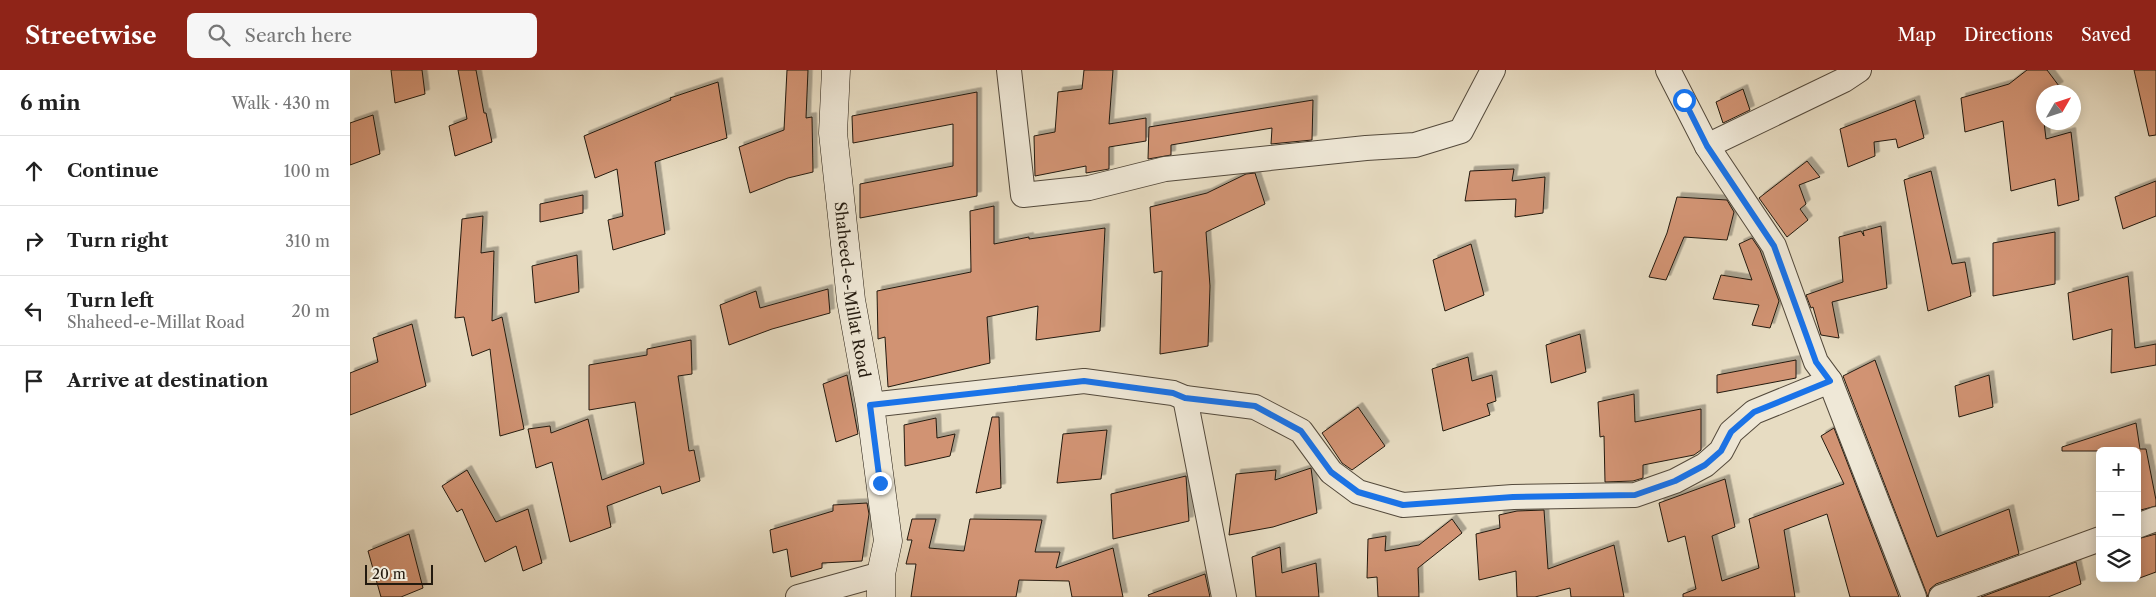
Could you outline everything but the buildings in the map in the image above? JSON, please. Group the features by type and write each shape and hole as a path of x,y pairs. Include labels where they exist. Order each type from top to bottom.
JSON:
{"main road":[{"name":"Shaheed-e-Millat Road","path":"836,70 833,133 851,300 870,405 888,541 881,586"}],"street":[{"path":"1009,70 1023,195 1089,188 1165,168 1366,148 1416,145 1461,131 1493,70"},
{"path":"1668,70 1707,146 1774,246 1816,362 1830,381 1914,597"},
{"path":"1707,146 1844,80 1859,70"},
{"path":"870,405 1084,381 1173,393 1185,398 1255,406 1301,431 1331,472 1358,492 1403,505 1513,497 1635,495 1675,481 1705,465 1721,451 1731,432 1754,412 1830,381"},
{"path":"1185,398 1224,597"},
{"path":"2141,525 2156,519"},
{"path":"1941,597 2096,540"},
{"path":"798,597 881,586"}],"route":[{"path":"880,483 870,405 1084,381 1173,393 1185,398 1255,406 1301,431 1331,472 1358,492 1403,505 1513,497 1635,495 1675,481 1705,465 1721,451 1731,432 1754,412 1830,381 1816,362 1774,246 1707,146 1684,100"}]}
